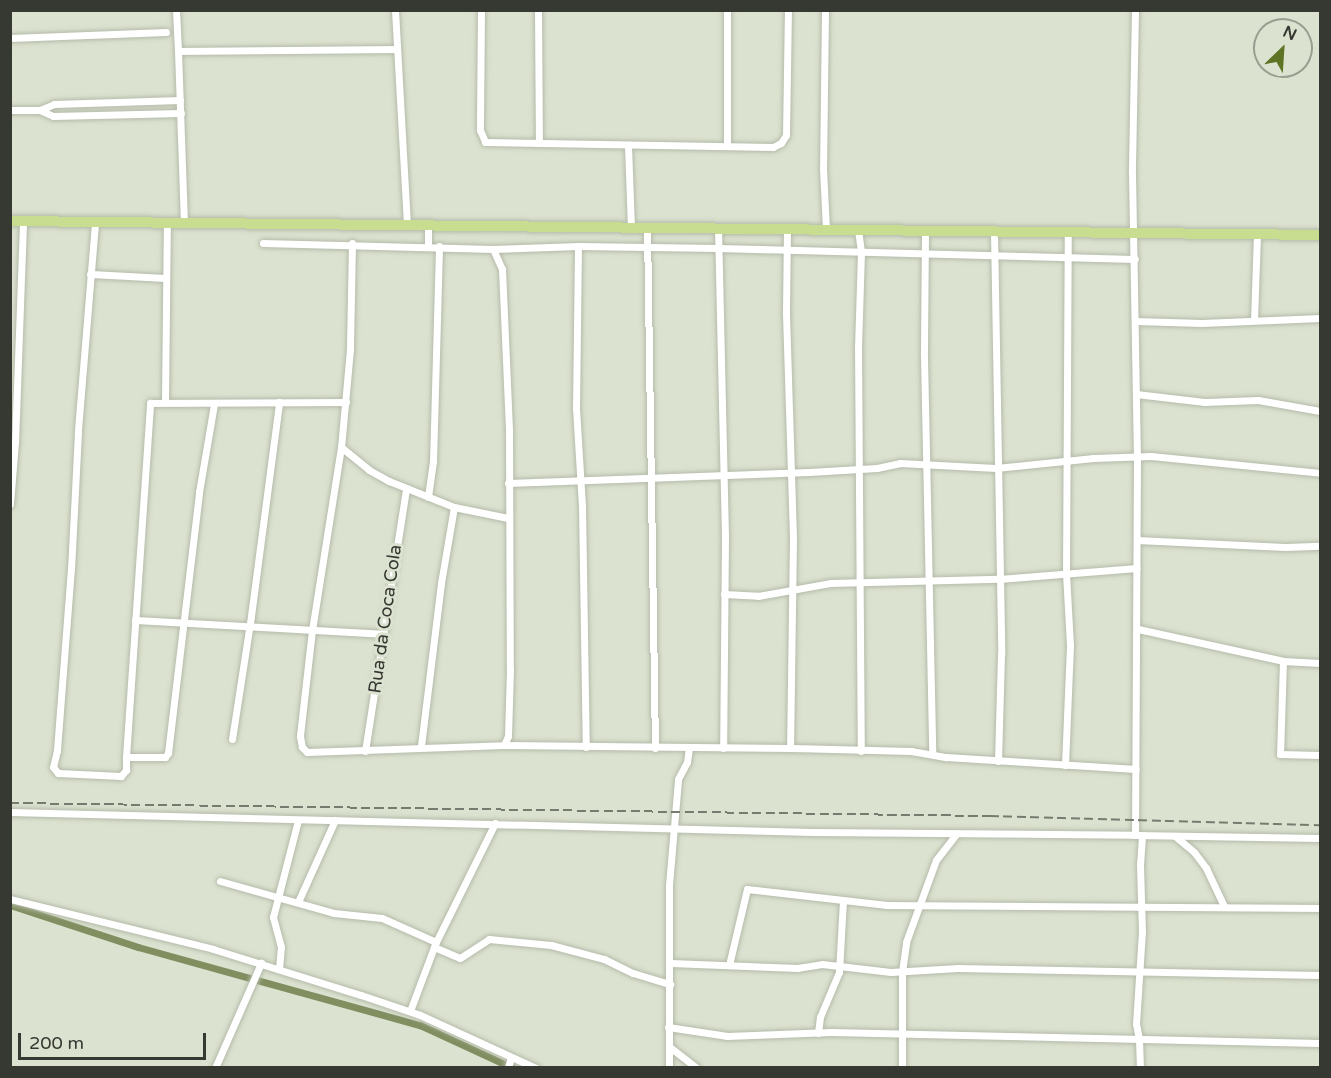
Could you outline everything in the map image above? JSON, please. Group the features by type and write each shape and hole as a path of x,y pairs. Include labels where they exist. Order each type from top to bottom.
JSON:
{"main road":[{"path":"10,221 1320,235"}],"street":[{"path":"176,10 184,223"},
{"path":"395,10 408,226"},
{"path":"481,10 482,139 494,144 773,147 784,139 788,10"},
{"path":"538,10 538,143"},
{"path":"727,10 727,145"},
{"path":"825,10 823,168 826,229"},
{"path":"1136,10 1132,173 1135,233 1137,457 1136,769 1142,932 1136,1024 1140,1068"},
{"path":"10,38 166,32"},
{"path":"178,51 396,49"},
{"path":"10,110 40,110 54,104 180,100"},
{"path":"40,110 53,116 181,113"},
{"path":"628,146 631,227"},
{"path":"10,504 15,442 23,222"},
{"path":"96,223 90,273 57,750 53,767 58,773 66,776 121,776 126,770 150,404 153,401 214,404 346,402"},
{"path":"165,401 167,223"},
{"path":"428,225 428,246"},
{"path":"647,228 655,748"},
{"path":"718,228 723,474 723,748"},
{"path":"787,228 786,314 791,472 790,748"},
{"path":"858,230 861,252 858,346 861,751"},
{"path":"925,232 932,754"},
{"path":"994,232 999,579 998,761"},
{"path":"1065,765 1070,645 1066,573 1068,233"},
{"path":"1254,320 1257,234"},
{"path":"264,243 352,243 493,249 578,246 718,248 1135,259"},
{"path":"352,243 350,349 346,402 312,630 300,736 302,747 308,752 365,751 421,746 504,745 790,748 932,754 998,761 1136,769"},
{"path":"428,497 433,462 440,246"},
{"path":"578,246 575,341 579,481 582,505 586,747"},
{"path":"493,249 502,268 506,326 510,669 508,736 504,745"},
{"path":"90,273 166,278"},
{"path":"1135,321 1202,323 1320,318"},
{"path":"1136,394 1205,402 1258,400 1320,411"},
{"path":"232,740 250,627 279,402"},
{"path":"126,757 165,757 170,750 183,623 214,404"},
{"path":"341,447 378,476 406,488 454,507 508,518"},
{"path":"508,483 860,469 900,463 996,468 1137,457 1320,473"},
{"name":"Rua da Coca Cola","path":"365,751 406,488"},
{"path":"421,746 441,583 454,507"},
{"path":"1137,540 1285,547 1320,546"},
{"path":"724,594 758,596 830,583 999,579 1137,568"},
{"path":"135,620 383,634"},
{"path":"1138,629 1283,661 1320,663"},
{"path":"1283,661 1280,753 1320,755"},
{"path":"669,1068 671,963 669,885 678,779 687,762 689,748"},
{"path":"10,812 298,820 1320,838"},
{"path":"279,969 281,947 272,923 298,820"},
{"path":"298,902 335,820"},
{"path":"410,1011 435,945 495,823"},
{"path":"902,1068 901,1035 904,997 902,972 906,942 936,860 957,833"},
{"path":"1174,836 1194,852 1206,868 1224,906"},
{"path":"220,881 334,913 382,918 460,958 489,939 552,945 604,959 633,973 670,984"},
{"path":"729,965 745,890 843,901 918,905 1320,908"},
{"path":"10,899 140,929 261,963 410,1011 536,1068"},
{"path":"818,1033 820,1017 840,965 843,901"},
{"path":"215,1068 261,963"},
{"path":"671,963 797,968 822,964 902,972 967,968 1320,975"},
{"path":"668,1027 727,1036 818,1033 1320,1043"},
{"path":"671,1048 697,1068"},
{"path":"508,1068 511,1057"}],"waterway":[{"path":"10,905 138,947 420,1025 513,1068"}],"railway":[{"path":"10,803 990,816 1320,825"}]}
